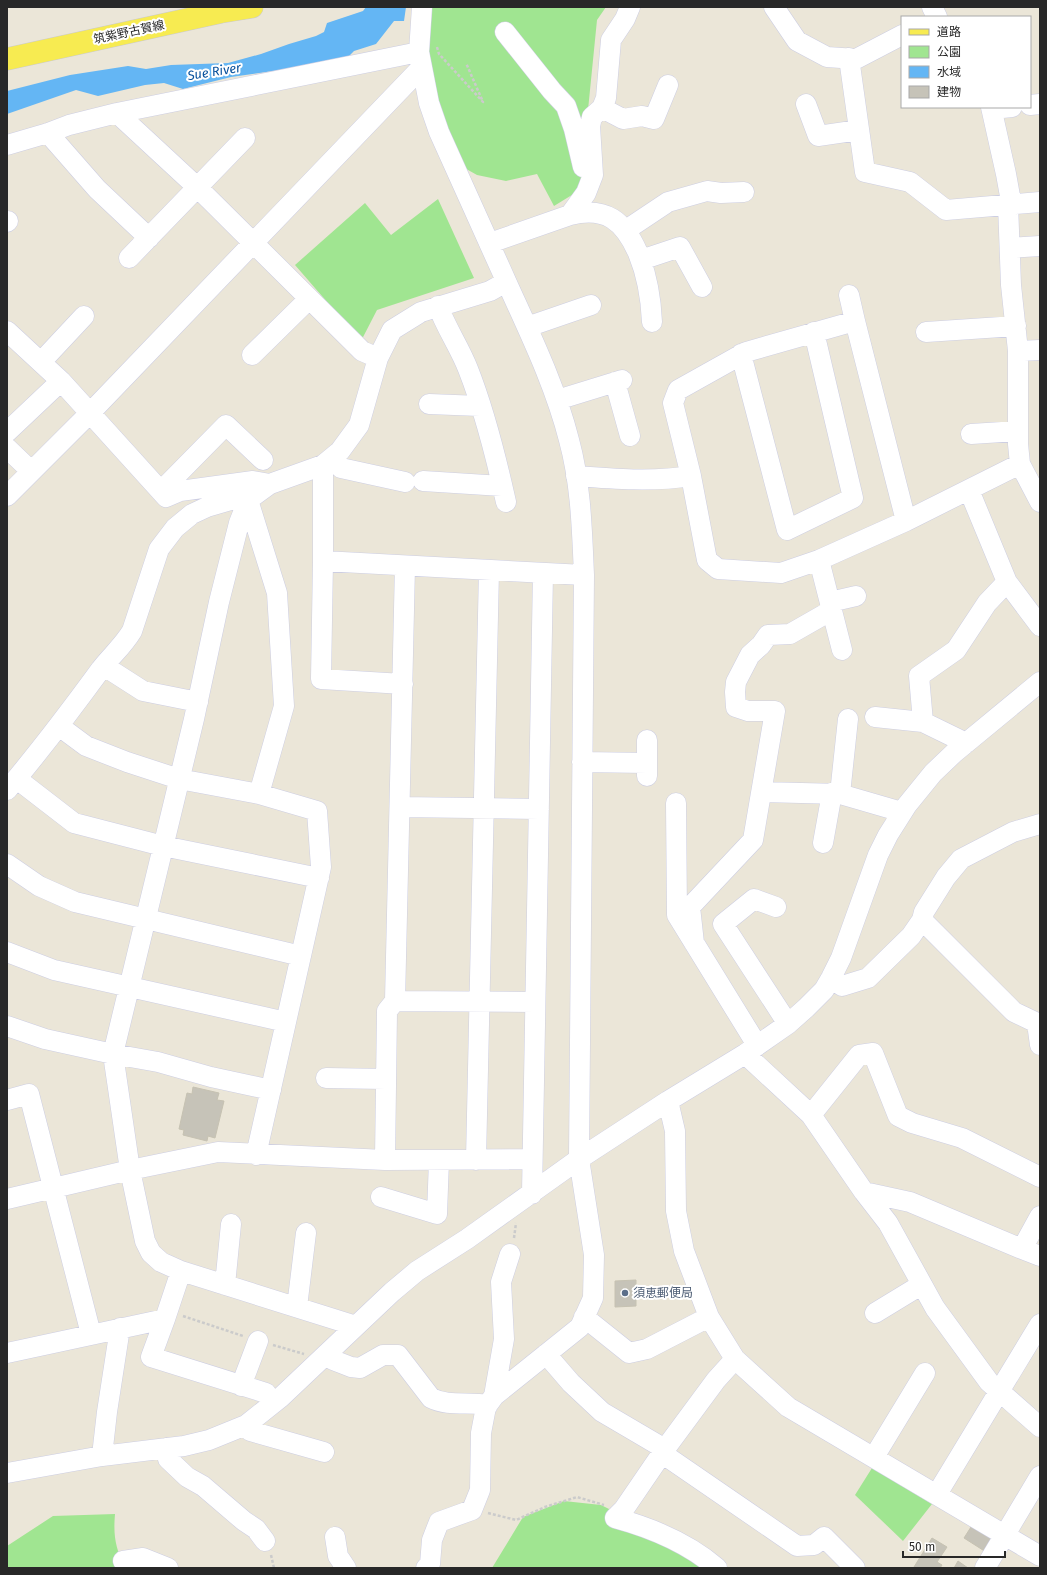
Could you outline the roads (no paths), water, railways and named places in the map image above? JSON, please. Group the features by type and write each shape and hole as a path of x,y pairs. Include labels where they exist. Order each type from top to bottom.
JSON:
{"main road":[{"name":"筑紫野古賀線","path":"12,53 252,7"}],"street":[{"path":"422,7 429,103 439,132 527,327 557,400 569,441 576,476 584,575 579,1159 594,1255 593,1298 580,1327 491,1400 486,1407 481,1433 480,1490 472,1510 439,1522 432,1540 430,1564 426,1568"},
{"path":"570,215 588,188 593,175 590,126 592,118 602,108 606,98 611,40 625,19 630,7"},
{"path":"774,7 797,41 827,57 856,59 901,35"},
{"path":"505,32 552,91 566,106 574,129 588,188"},
{"path":"7,145 69,125 117,113 425,54"},
{"path":"7,496 90,413 253,243 425,54"},
{"path":"849,58 865,172 910,182 946,210 1040,202"},
{"path":"602,108 623,119 642,116 654,119 668,85"},
{"path":"806,104 818,136 859,130"},
{"path":"991,108 1010,196 1008,204 1012,285 1018,351 1018,431 1020,464 1040,502"},
{"path":"117,113 198,188 362,351 378,358"},
{"path":"48,133 97,189 149,238"},
{"path":"129,258 245,138"},
{"path":"626,230 668,202 707,191 721,193 744,192"},
{"path":"490,243 570,215 583,212 612,218 624,227 632,238 641,260 652,305 652,322"},
{"path":"1010,248 1040,246"},
{"path":"641,260 680,247 702,287"},
{"path":"356,1326 181,1271 161,1262 151,1253 145,1241 130,1170 112,1054 198,702 219,602 239,523 248,500 270,484 327,461 340,451 359,425 378,358 392,330 421,312 490,291 506,282"},
{"path":"849,295 906,521"},
{"path":"252,355 309,298"},
{"path":"527,327 591,305"},
{"path":"327,461 341,468 414,482 504,494 491,438 468,369 438,306"},
{"path":"41,362 84,316"},
{"path":"855,321 746,352 678,390 673,403 691,476 707,560 718,569 780,573 819,560 906,521 1020,464"},
{"path":"926,332 1016,326"},
{"path":"7,331 61,381 166,498 180,491 253,480 270,484"},
{"path":"741,354 787,530 853,498 814,332"},
{"path":"1018,351 1040,350"},
{"path":"7,432 61,381"},
{"path":"557,400 618,382 630,436"},
{"path":"429,404 480,406"},
{"path":"161,491 226,425 263,460"},
{"path":"971,434 1018,431"},
{"path":"7,448 31,471"},
{"path":"327,461 321,679 403,684"},
{"path":"576,476 612,479 677,478 691,476"},
{"path":"969,490 1007,582 1040,626"},
{"path":"248,500 231,500 207,506 192,514 175,528 159,549 132,631 125,643 104,666 59,726 12,784 74,822 163,846 319,878"},
{"path":"248,500 277,593 284,706 259,794"},
{"path":"819,560 842,650"},
{"path":"324,561 584,575"},
{"path":"386,1160 387,1011 395,1001 405,566"},
{"path":"476,1160 489,570"},
{"path":"526,1198 532,1159 543,573"},
{"path":"923,722 919,676 956,650 987,603 1007,582"},
{"path":"694,943 690,907 753,840 762,792 775,711 748,711 736,707 736,682 750,655 761,645 768,635 790,634 831,606 856,596"},
{"path":"104,666 143,691 198,702"},
{"path":"7,1473 102,1456 184,1446 209,1440 246,1425 280,1398 318,1354 356,1326 417,1271 526,1198 579,1159 668,1101 751,1050 788,1024 824,990 831,978 841,958 878,855 902,812 933,773 966,743 1040,682"},
{"path":"875,716 923,722 966,743"},
{"path":"823,843 836,794 848,719"},
{"path":"59,726 86,746 127,762 179,779 259,794 317,811 321,867 256,1155"},
{"path":"582,762 647,770 647,740"},
{"path":"762,792 836,794 902,812"},
{"path":"676,803 677,915 694,943 751,1050 811,1115 864,1192 888,1223 935,1308 989,1382 1040,1427"},
{"path":"400,807 539,809"},
{"path":"831,978 842,986 868,978 911,936 922,920 924,912 946,877 961,859 1013,832 1040,824"},
{"path":"1013,832 1028,835 1040,840"},
{"path":"7,864 39,886 75,902 301,956"},
{"path":"776,907 754,899 723,924 788,1024"},
{"path":"922,920 1014,1012 1038,1019 1040,1044"},
{"path":"7,952 54,970 286,1022"},
{"path":"395,1001 535,1002"},
{"path":"7,1026 45,1039 112,1054 158,1062 211,1077 271,1090"},
{"path":"811,1115 859,1055 873,1053 898,1116 912,1123 962,1138 1040,1177"},
{"path":"326,1078 386,1078"},
{"path":"7,1100 29,1094 91,1334"},
{"path":"668,1101 674,1131 676,1211 684,1251 709,1317 735,1358 788,1407 1040,1556"},
{"path":"7,1199 130,1170 218,1152 386,1160 532,1159"},
{"path":"381,1197 436,1214 439,1160"},
{"path":"864,1192 910,1202 1031,1253 1040,1216"},
{"path":"225,1285 231,1224"},
{"path":"297,1307 306,1234"},
{"path":"491,1400 504,1340 501,1282 510,1254"},
{"path":"181,1271 151,1357 266,1393"},
{"path":"875,1313 921,1285"},
{"path":"8,1349 120,1328 166,1315"},
{"path":"584,1317 630,1354 647,1349 709,1317"},
{"path":"937,1494 1040,1324"},
{"path":"102,1456 120,1328"},
{"path":"241,1386 258,1341"},
{"path":"318,1354 351,1367 360,1368 383,1355 398,1355 431,1398 439,1402 479,1403 491,1400"},
{"path":"546,1354 571,1383 602,1412 664,1452 797,1546 814,1545 824,1537 855,1568"},
{"path":"717,1568 706,1558 678,1541 641,1525 616,1518 716,1380 735,1358"},
{"path":"874,1457 925,1372"},
{"path":"246,1425 250,1431 324,1452"},
{"path":"166,1448 168,1459 187,1477 203,1486 244,1521 256,1529 265,1541"},
{"path":"985,1568 1040,1476"},
{"path":"334,1538 338,1556 346,1568"},
{"path":"123,1561 143,1558 168,1568"}],"water":[{"name":"Sue River","path":"366,7 406,7 404,21 394,21 376,44 354,51 348,57 294,68 231,77 183,89 164,83 145,85 98,96 76,90 7,114 7,91 70,75 128,66 146,69 171,65 228,63 316,36 324,32 327,23 363,11"}],"place":[{"name":"須恵郵便局","path":"625,1293"}]}
